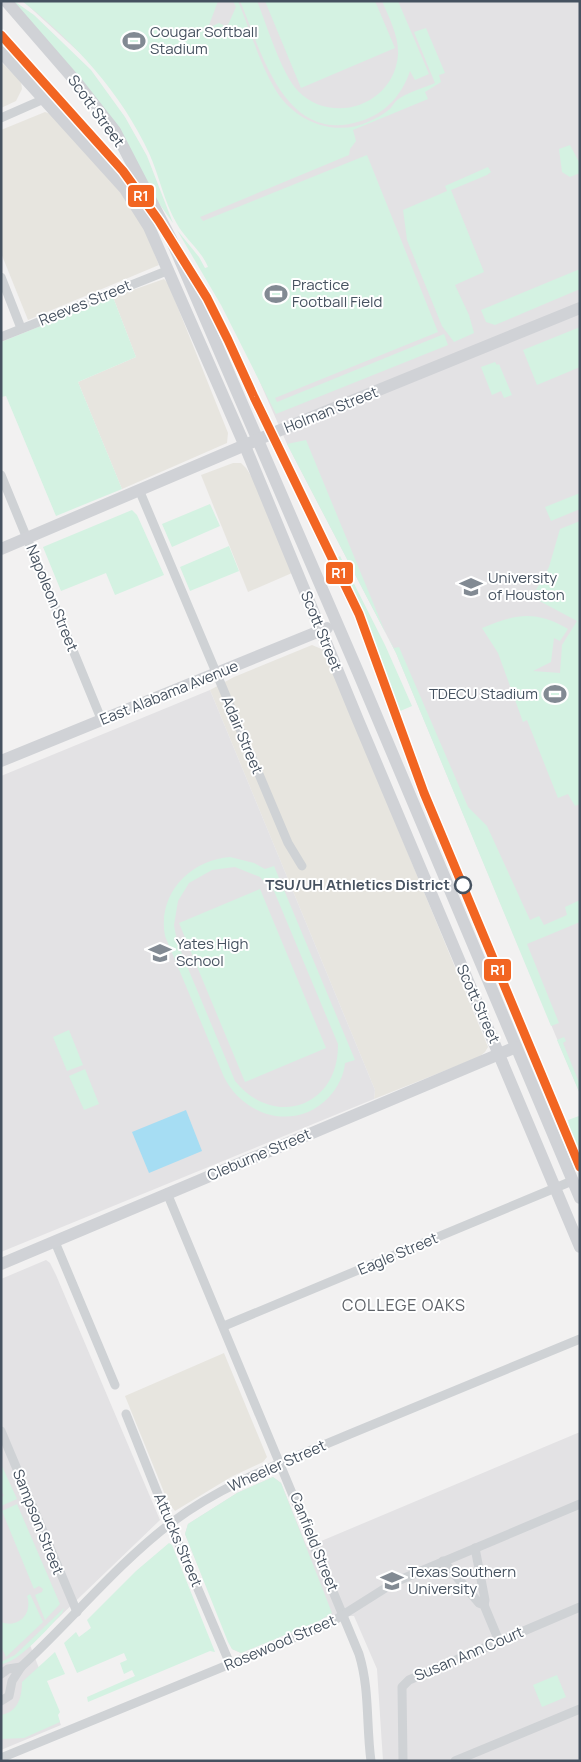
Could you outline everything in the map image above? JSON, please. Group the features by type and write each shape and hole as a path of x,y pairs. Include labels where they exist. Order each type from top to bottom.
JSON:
{"main road":[{"name":"Scott Street","path":"6,1 78,84 115,131 171,239 259,439 580,1198"},
{"name":"Scott Street","path":"1,52 125,189 149,227 245,446 383,780 580,1247"},
{"name":"Holman Street","path":"1,549 140,492 259,439 580,308"},
{"name":"East Alabama Avenue","path":"1,761 337,624"},
{"path":"383,780 401,773"},
{"path":"445,928 463,920"},
{"name":"Cleburne Street","path":"1,1264 516,1047"}],"street":[{"path":"1,118 44,99"},
{"name":"Reeves Street","path":"1,336 169,270"},
{"path":"1,277 21,328"},
{"name":"Napoleon Street","path":"1,475 102,721"},
{"name":"Adair Street","path":"140,492 288,843 302,866"},
{"name":"Eagle Street","path":"224,1326 572,1181"},
{"name":"Canfield Street","path":"167,1193 344,1616 365,1674 371,1761"},
{"path":"55,1242 115,1385"},
{"name":"Wheeler Street","path":"1,1701 9,1696 11,1685 21,1666 134,1556 172,1523 228,1488 281,1463 580,1339"},
{"name":"Attucks Street","path":"126,1414 163,1508 172,1523 230,1664"},
{"name":"Sampson Street","path":"1,1431 77,1612"},
{"name":"Rosewood Street","path":"1,1758 330,1623 344,1616 371,1595 395,1582 580,1504"},
{"path":"475,1548 485,1600 484,1605 499,1641"},
{"path":"443,1561 479,1603 484,1605"},
{"name":"Susan Ann Court","path":"403,1761 402,1688 409,1680 580,1608"},
{"name":"Wheeler Street","path":"1,1674 8,1669 21,1666"},
{"path":"455,1761 580,1709"}],"shaded area":[{"name":"University of Houston","path":"23,1 580,1 580,1094 396,653 287,444 190,223 131,115 92,64"},
{"path":"1,62 21,81 22,89 16,101 1,108"},
{"path":"45,112 51,114 122,194 141,220 159,265 28,320 1,253 1,130"},
{"path":"164,279 168,283 228,433 227,443 122,489 78,382 136,357 113,297"},
{"path":"233,463 241,463 253,479 292,573 248,592 201,475"},
{"path":"312,645 324,650 488,1047 479,1057 374,1099 375,1090 210,690 234,677"},
{"name":"Yates High School","path":"210,690 375,1090 374,1099 1,1252 1,776"},
{"path":"46,1260 50,1263 56,1275 160,1520 30,1645 61,1725 1,1750 1,1279"},
{"path":"224,1353 267,1457 263,1462 231,1477 175,1511 168,1502 125,1396"},
{"name":"Texas Southern University","path":"580,1432 580,1761 383,1761 377,1669 354,1616 329,1616 241,1653 232,1649 185,1534 188,1524 237,1493 273,1477 281,1483 307,1547"}],"green space":[{"path":"14,1 34,15 91,70 125,117 147,156 173,223"},
{"path":"22,1 218,1 208,28 219,23 227,27 236,7 233,1 238,1 264,68 283,101 304,118 317,124 343,128 357,126 370,121 388,111 400,98 435,83 414,32 426,28 445,73 439,75 441,82 425,92 428,99 353,130 356,141 350,149 349,155 200,217 203,221 367,155 438,332 275,398 277,402 444,334 448,345 276,414 221,305 177,230 199,257 205,268 208,267 172,216 156,170 138,131 110,89 94,70 60,33"},
{"path":"240,1 257,1 286,73 298,91 312,102 327,107 344,108 359,105 374,98 385,87 394,72 398,48 393,27 382,1 398,1 429,74 415,80 410,71 398,95 385,108 370,118 335,125 313,120 295,108 280,90 268,68"},
{"path":"265,1 375,1 395,48 301,88"},
{"path":"570,145 580,164 580,173 570,177 562,172 559,149"},
{"path":"488,167 491,172 487,175 451,190 484,272 455,285 469,315 474,333 454,342 442,326 407,240 403,210 447,191 445,186"},
{"path":"580,269 580,289 495,325 486,322 481,310"},
{"path":"113,297 136,357 78,382 122,489 56,516 6,396 1,397 1,342"},
{"path":"580,327 580,367 537,385 523,350"},
{"path":"495,362 497,365 499,364 512,395 504,398 501,391 492,395 481,367"},
{"path":"306,440 386,633 287,444"},
{"path":"580,493 580,509 551,521 545,507"},
{"path":"210,504 220,526 172,547 162,524"},
{"path":"132,510 137,515 164,575 115,595 106,573 61,591 43,547"},
{"path":"580,521 580,804 575,806 568,794 558,798 527,720 523,722 498,653 482,628 515,617 525,616 545,619 568,629 560,641 554,638 551,662 533,671 560,673 562,645 577,621 532,597 549,567 560,529"},
{"path":"229,546 239,571 190,591 180,567"},
{"path":"340,556 385,645 412,706 398,712 362,614 336,559"},
{"path":"387,636 394,648 399,647 468,807 487,826 530,920 539,916 544,925 567,915 565,907 580,900 580,922 527,944 559,1023 551,1026 396,653"},
{"path":"230,857 254,863 265,869 274,866 355,1060 345,1063 340,1081 329,1097 316,1108 301,1114 287,1117 257,1110 244,1102 233,1091 224,1077 165,936 166,906 172,893 190,872 215,860","holes":["235,867 260,877 274,891 338,1044 335,1066 328,1083 316,1096 302,1104 285,1107 268,1104 251,1096 235,1081 177,942 174,925 178,901 189,883 212,870"]},
{"path":"260,889 326,1048 245,1082 179,923"},
{"path":"69,1030 83,1065 67,1071 53,1037"},
{"path":"564,1037 566,1041 563,1043 580,1085 580,1094 557,1040"},
{"path":"85,1069 99,1104 84,1110 69,1076"},
{"path":"579,1116 580,1160 571,1136 568,1120"},
{"path":"1,1464 17,1499 1,1506 1,1498 4,1495 1,1492"},
{"path":"273,1477 281,1483 332,1613 319,1621 241,1653 232,1649 228,1642 185,1534 188,1524 237,1493"},
{"path":"17,1504 60,1604 45,1620 35,1595 42,1592 43,1589 39,1586 34,1589 2,1511"},
{"path":"169,1543 172,1545 215,1652 210,1651 88,1702 87,1697 135,1676 132,1670 124,1674 120,1663 127,1660 124,1653 77,1673 64,1643 76,1632 79,1637 91,1628 87,1620 136,1571"},
{"path":"30,1594 43,1622 6,1657 1,1646 1,1622 14,1623 23,1618 28,1608 27,1596"},
{"path":"64,1608 62,1613 25,1651 8,1662 1,1664 1,1662 15,1655"},
{"path":"55,1652 65,1674 47,1681 60,1712 58,1715 60,1722 24,1738 1,1739 1,1715 11,1711 18,1703 22,1682"},
{"path":"557,1675 566,1697 542,1707 533,1685"}],"water":[{"path":"186,1110 202,1151 149,1173 132,1132"}],"transit line":[{"name":"R1","path":"1,35 123,171 159,221 207,298 359,614 424,793 580,1167"}],"place":[{"name":"Cougar Softball Stadium","path":"134,41"},
{"name":"Practice Football Field","path":"276,294"},
{"name":"University of Houston","path":"471,587"},
{"name":"TDECU Stadium","path":"555,694"},
{"name":"TSU/UH Athletics District","path":"463,885"},
{"name":"Yates High School","path":"160,953"},
{"name":"Texas Southern University","path":"392,1581"}],"district":[{"name":"COLLEGE OAKS","path":"404,1305"}]}
